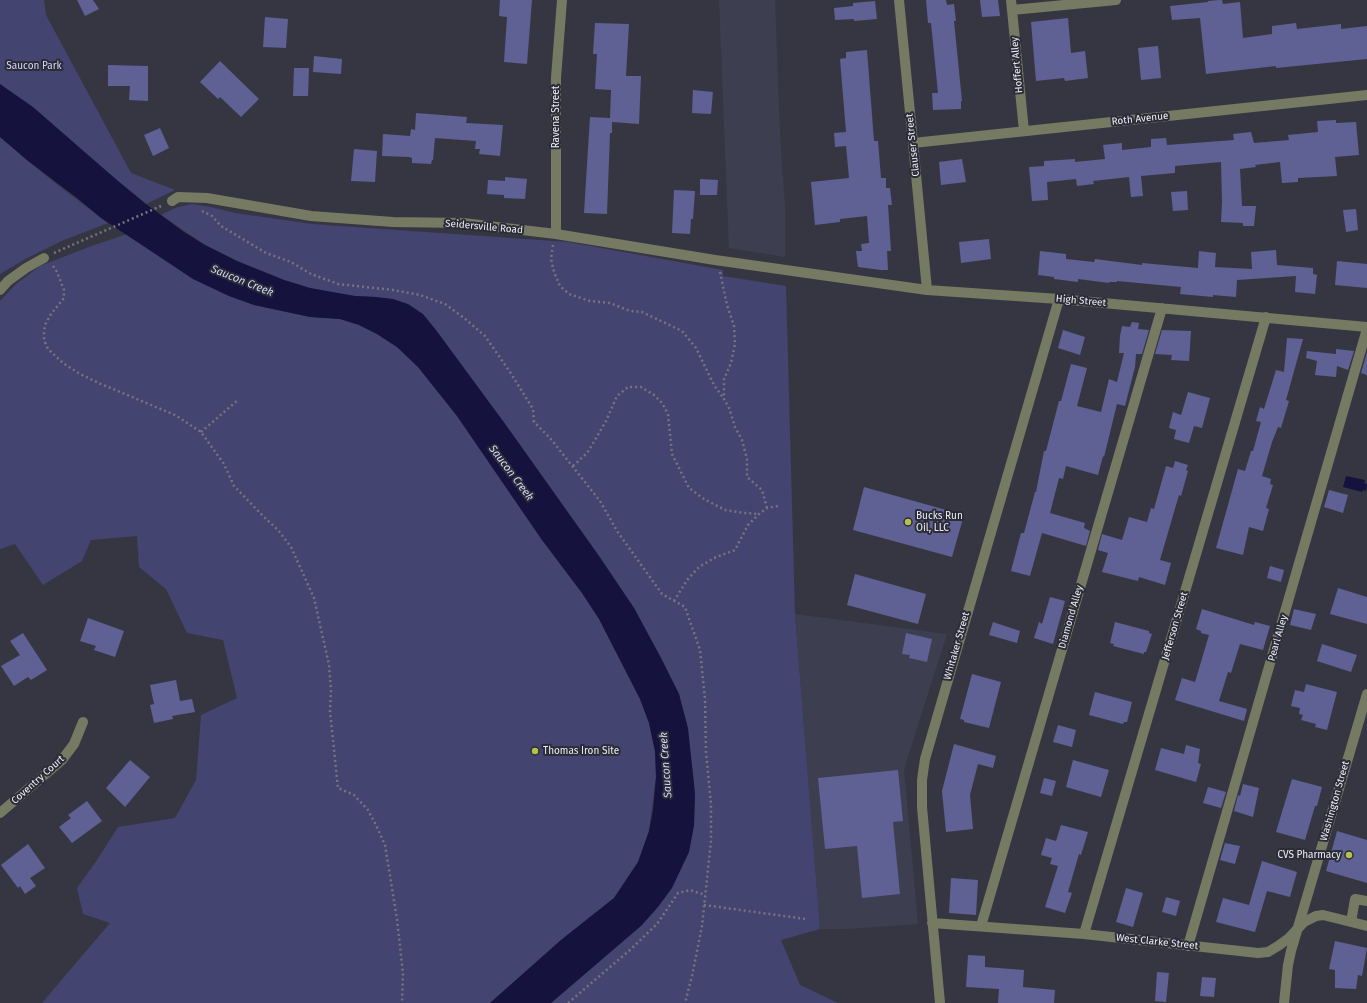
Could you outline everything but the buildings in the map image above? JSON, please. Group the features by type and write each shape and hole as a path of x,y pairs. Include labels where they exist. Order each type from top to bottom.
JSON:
{"street":[{"name":"Ravena Street","path":"555,239 556,78 562,0"},
{"name":"Clauser Street","path":"899,0 927,290"},
{"path":"1012,5 1116,0"},
{"name":"Hoffert Alley","path":"1012,5 1024,131"},
{"name":"Roth Avenue","path":"913,142 1367,95"},
{"name":"Seidersville Road","path":"172,201 178,198 207,198 311,216 393,222 463,222 555,239 796,271"},
{"path":"0,290 8,281 26,268 44,258"},
{"name":"High Street","path":"796,271 927,290 1059,299 1367,328"},
{"name":"Whitaker Street","path":"940,1003 922,807 922,780 925,759 1059,299"},
{"name":"Diamond Alley","path":"981,926 1162,308"},
{"name":"Jefferson Street","path":"1084,934 1266,318"},
{"name":"Pearl Alley","path":"1188,946 1367,328"},
{"name":"Washington Street","path":"1284,1003 1288,961 1367,694"},
{"name":"Coventry Court","path":"0,813 62,760 74,744 84,722"},
{"path":"1351,922 1355,899 1367,901"},
{"name":"West Clarke Street","path":"932,923 1084,934 1254,953 1263,953 1278,946 1289,938 1308,919 1319,915 1367,926"}],"path":[{"path":"70,246 172,201"},
{"path":"199,210 212,216 221,226 266,252 291,262 318,277 338,284 393,290 420,295 445,304 464,318 485,336 533,409 534,422 550,438 600,501 617,531 662,594 685,607 700,650 705,700 706,752 711,804 711,841 702,926 685,1003"},
{"path":"555,239 551,259 554,272 560,286 569,294 590,301 610,303 630,311 642,312 682,331 696,348 705,369 729,408 734,427 742,440 746,460 747,477 762,490 768,508"},
{"path":"44,258 57,272 64,290 64,298 51,314 44,332 44,340 48,349 63,363 80,374 176,415 201,432 224,464 234,486 278,530 291,547 314,598 329,665 331,690 330,711 338,788 354,795 368,810 385,845 397,919 402,966 402,1003"},
{"path":"720,272 727,305 734,326 735,344 731,363 724,378 724,399"},
{"path":"573,466 588,452 606,421 617,396 628,387 641,387 654,395 662,403 668,414 672,454 689,488 704,499 725,510 745,514 759,514"},
{"path":"201,432 238,400"},
{"path":"674,601 687,580 699,567 714,558 736,550 748,525 759,514 768,508 778,506"},
{"path":"568,1003 630,950 657,924 678,893 690,890 705,895"},
{"path":"704,905 806,919"}],"shaded area":[{"path":"719,0 775,0 780,136 785,206 785,257 729,248"},
{"path":"795,614 947,634 904,769 918,924 847,929 820,929"}],"green space":[{"name":"Saucon Park","path":"0,0 44,0 46,15 131,173 175,190 146,204 0,84"},
{"path":"0,137 55,183 108,223 64,240 27,258 0,274"},
{"path":"192,204 235,213 312,224 568,242 723,270 723,276 786,286 795,614 820,929 781,940 800,985 838,1003 551,1003 642,925 694,826 695,794 693,772 679,694 634,608 503,421 376,297 331,293 284,280 237,261 205,245 161,215 175,208"},
{"path":"127,234 193,279 229,296 254,305 310,317 340,319 359,325 377,334 397,347 418,367 457,416 542,540 582,593 599,619 640,699 649,723 655,751 656,777 649,831 638,862 614,898 561,940 490,1003 42,1003 110,923 83,914 77,888 118,827 175,818 196,780 201,715 237,698 223,640 187,633 166,589 139,567 137,536 91,540 82,561 43,585 15,544 0,549 0,301 15,285 40,266"}],"water":[{"name":"Saucon Creek","path":"0,84 33,107 146,204 184,232 205,245 237,261 284,280 310,288 355,296 393,299 408,304 423,314 503,421 634,608 679,694 688,728 695,794 694,826 689,852 672,888 642,925 551,1003 490,1003 561,940 614,898 638,862 649,831 653,810 656,777 655,751 649,723 640,699 599,619 582,593 542,540 457,416 418,367 397,347 377,334 359,325 340,319 310,317 254,305 229,296 193,279 101,218 28,161 0,137"},
{"path":"1346,476 1365,480 1364,483 1367,484 1366,491 1363,490 1362,492 1343,487"}],"place":[{"name":"Bucks Run Oil, LLC","path":"908,522"},
{"name":"Thomas Iron Site","path":"535,751"},
{"name":"CVS Pharmacy","path":"1349,855"}]}
